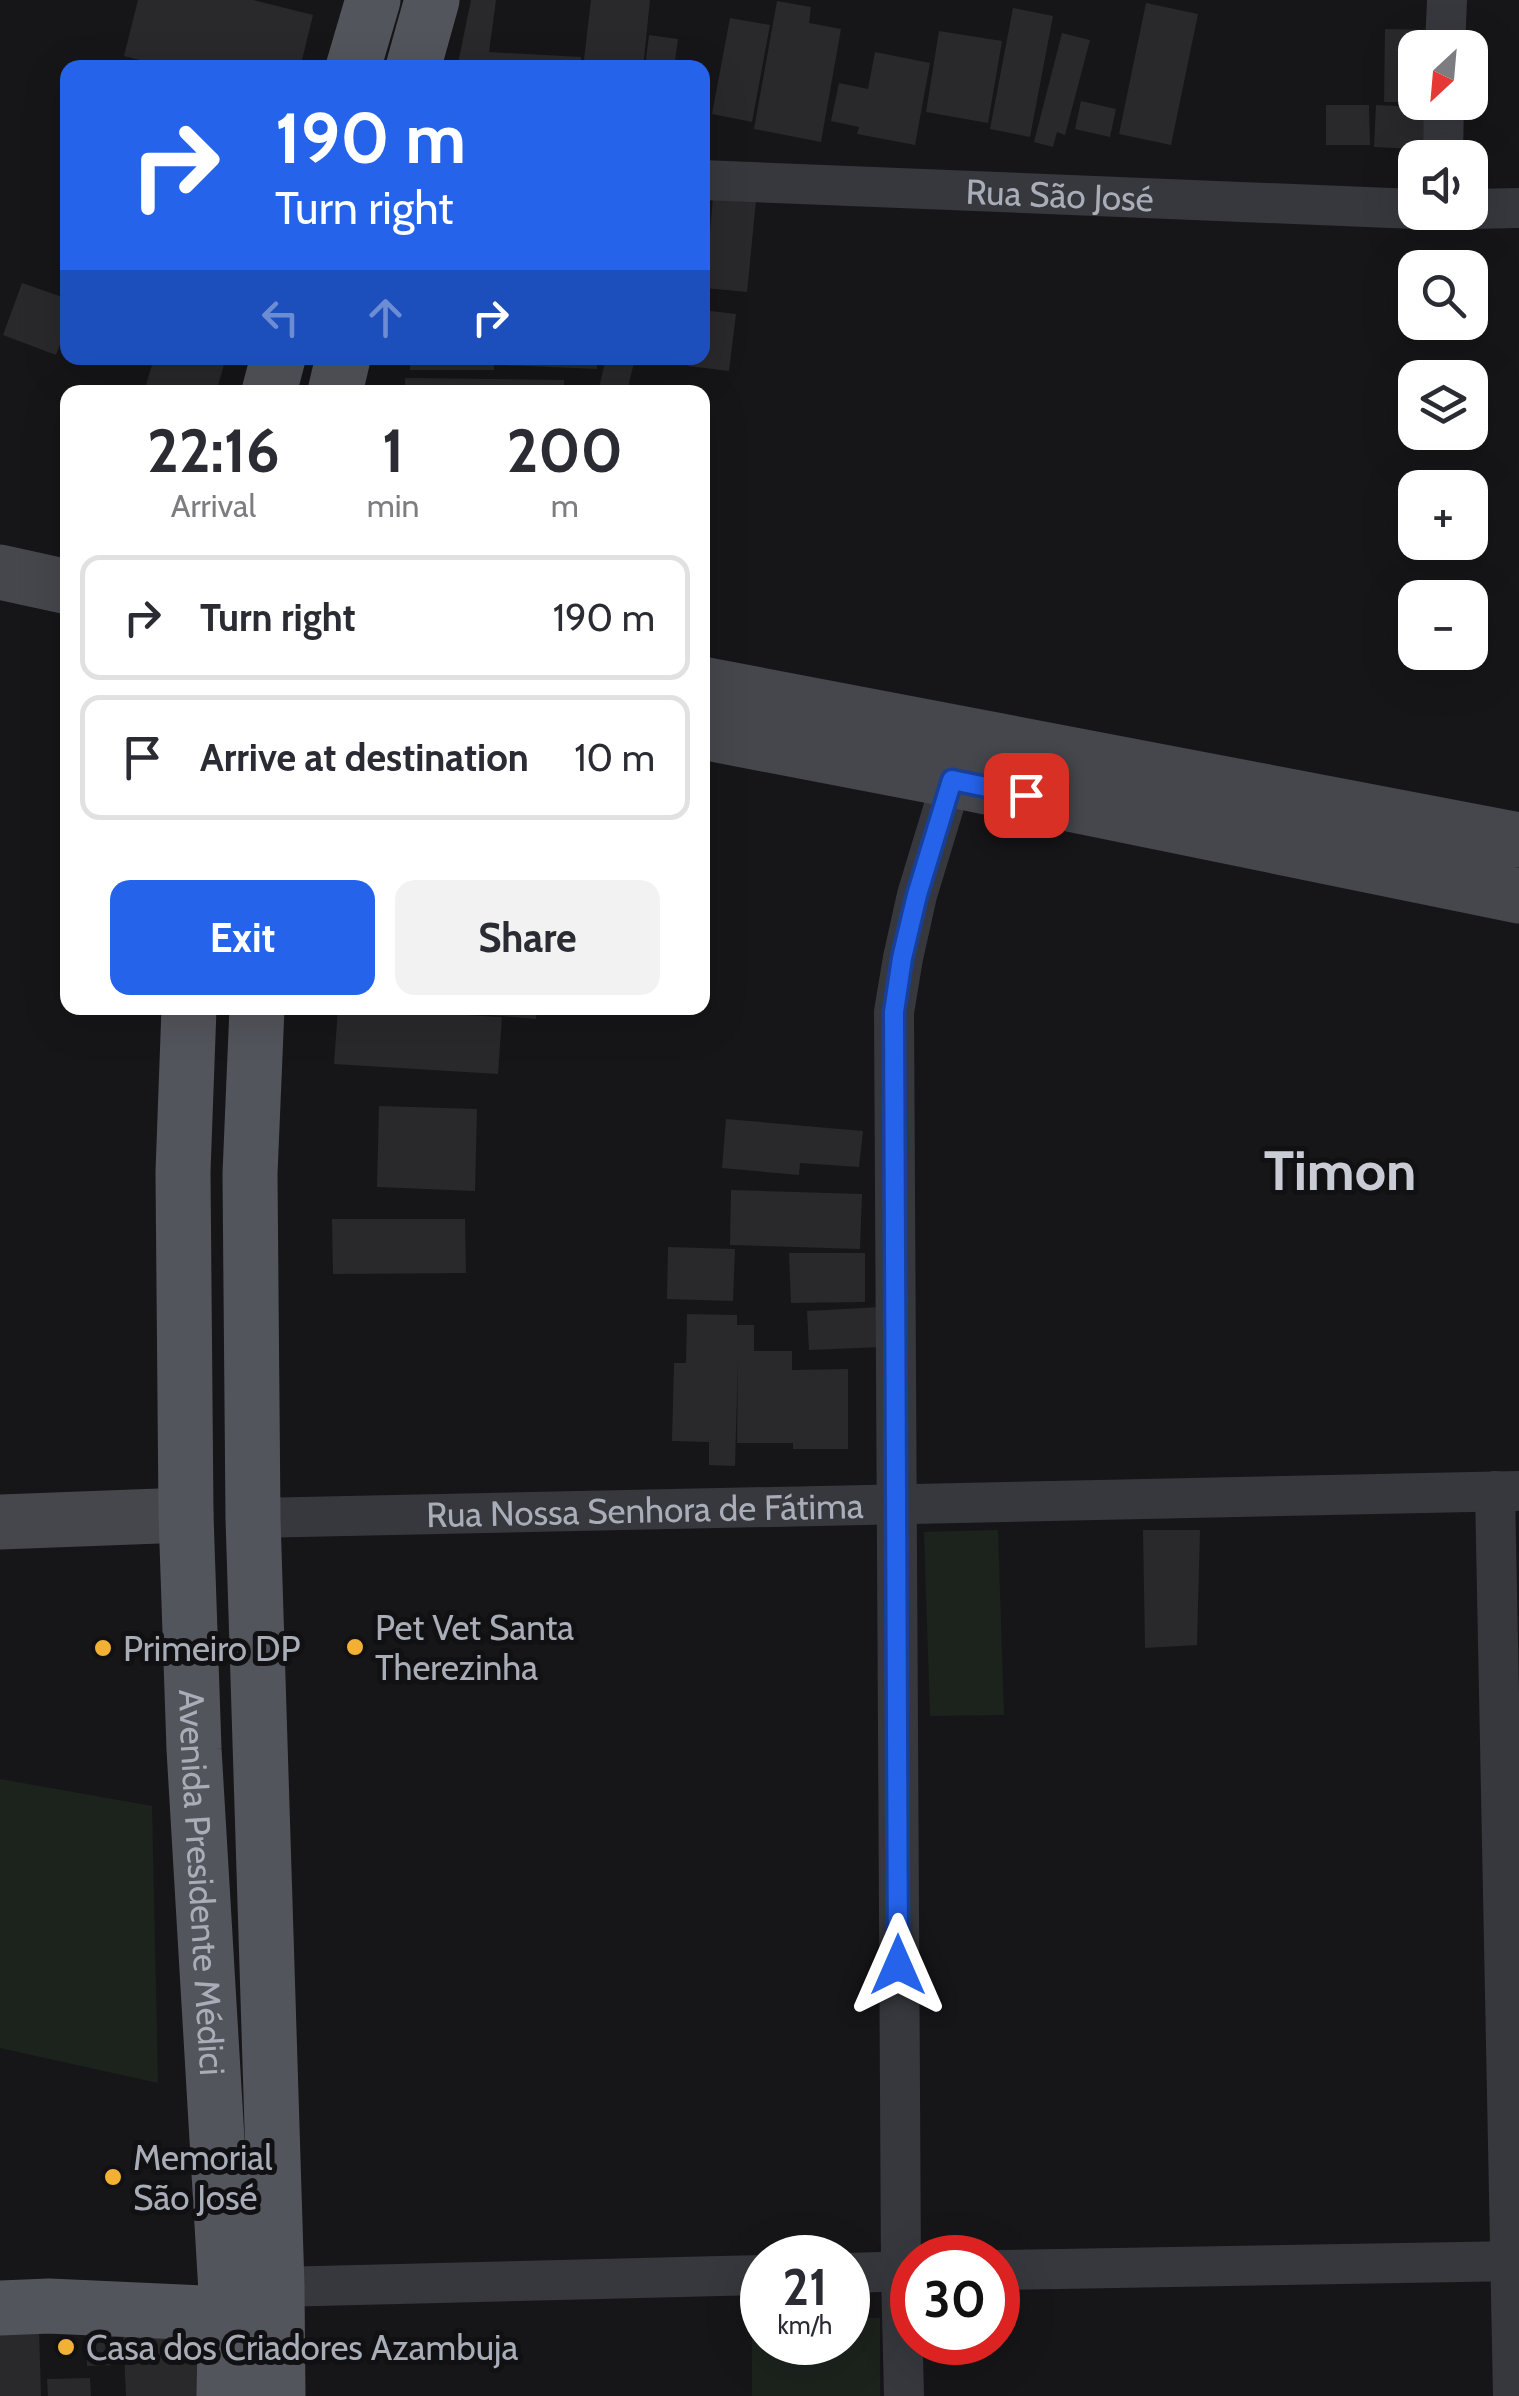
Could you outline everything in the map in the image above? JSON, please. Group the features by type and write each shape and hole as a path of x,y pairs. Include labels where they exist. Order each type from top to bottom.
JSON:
{"main road":[{"path":"355,60 374,0"},
{"path":"415,60 432,0"},
{"path":"0,572 60,585"},
{"path":"710,686 1252,815 1519,896"},
{"path":"710,734 952,780 1252,815 1519,840"},
{"name":"Avenida Presidente Médici","path":"189,1015 183,1172 186,1515 194,1749 226,2292 224,2396"},
{"name":"Avenida Presidente Médici","path":"257,1015 250,1174 253,1518 278,2396"},
{"path":"183,1172 250,1174"},
{"path":"0,1522 186,1515"},
{"path":"194,1749 262,1746"},
{"path":"0,2283 25,2307 225,2314"}],"street":[{"path":"1446,30 1447,0"},
{"name":"Rua São José","path":"710,180 1398,208"},
{"path":"1488,209 1519,208"},
{"path":"906,2235 894,1012 917,895 952,780"},
{"path":"1507,1491 1512,2396"},
{"name":"Rua Nossa Senhora de Fátima","path":"253,1518 1507,1491"},
{"path":"1020,2270 1514,2261"},
{"path":"277,2287 740,2276"},
{"path":"904,2365 904,2396"}],"shaded area":[{"path":"998,1530 1004,1715 930,1716 924,1532"},
{"path":"0,1779 152,1806 158,2083 0,2048"},
{"path":"870,2318 880,2318 880,2396 752,2396 752,2365 870,2365"}],"building":[{"path":"138,0 253,0 313,15 302,60 139,60 124,56"},
{"path":"471,0 496,0 489,52 581,57 581,60 459,60"},
{"path":"591,0 650,0 644,60 584,60"},
{"path":"777,1 811,7 809,23 841,29 821,142 754,129"},
{"path":"1146,3 1198,14 1171,145 1119,134"},
{"path":"1013,8 1053,16 1030,137 990,129"},
{"path":"730,18 770,25 752,122 712,114"},
{"path":"1385,29 1442,30 1398,30 1398,102 1384,102"},
{"path":"939,31 1002,41 988,123 926,112"},
{"path":"1062,33 1090,40 1065,135 1057,132 1053,147 1034,142"},
{"path":"649,35 678,39 675,60 646,60"},
{"path":"875,52 930,63 915,145 857,134 859,127 831,121 839,83 868,89"},
{"path":"1081,101 1116,109 1110,137 1075,129"},
{"path":"1326,105 1369,105 1370,145 1326,145"},
{"path":"1376,105 1398,106 1398,120 1439,120 1438,140 1398,140 1398,148 1374,147"},
{"path":"713,197 756,201 747,292 710,288"},
{"path":"22,283 60,296 60,344 56,355 3,335"},
{"path":"710,311 736,314 729,371 688,366 710,365"},
{"path":"152,365 224,365 218,385 146,385"},
{"path":"410,365 494,365 494,370 410,370"},
{"path":"502,365 597,365 597,369"},
{"path":"604,365 633,365 629,385 600,385"},
{"path":"405,378 564,380 564,385 405,385"},
{"path":"338,1015 502,1017 498,1074 334,1064"},
{"path":"492,1015 536,1015 536,1019"},
{"path":"379,1106 477,1109 475,1191 377,1187"},
{"path":"726,1119 863,1131 859,1167 800,1163 799,1175 722,1168"},
{"path":"731,1190 862,1194 860,1249 730,1245"},
{"path":"332,1219 465,1219 466,1273 333,1274"},
{"path":"668,1247 735,1249 733,1301 667,1299"},
{"path":"789,1253 865,1253 865,1302 791,1303"},
{"path":"881,1307 883,1347 809,1350 807,1311"},
{"path":"687,1314 737,1315 737,1325 754,1325 754,1351 792,1351 792,1370 848,1369 848,1449 793,1449 793,1443 737,1443 738,1359 735,1466 709,1465 709,1442 672,1441 674,1363 686,1363"},
{"path":"1143,1530 1200,1530 1197,1645 1145,1648"},
{"path":"86,2323 113,2323 115,2365 87,2366"},
{"path":"182,2325 184,2361 199,2361 201,2396 126,2396 123,2328"},
{"path":"39,2331 41,2396 0,2396 0,2332"},
{"path":"90,2378 91,2396 48,2396 47,2379"}],"place":[{"name":"Pet Vet Santa Therezinha","path":"355,1647"},
{"name":"Primeiro DP","path":"103,1648"},
{"name":"Memorial São José","path":"113,2177"},
{"name":"Casa dos Criadores Azambuja","path":"66,2347"}],"district":[{"name":"Timon","path":"1340,1170"}],"route":[{"path":"898,1965 894,1012 917,895 952,780 1026,795"}]}
